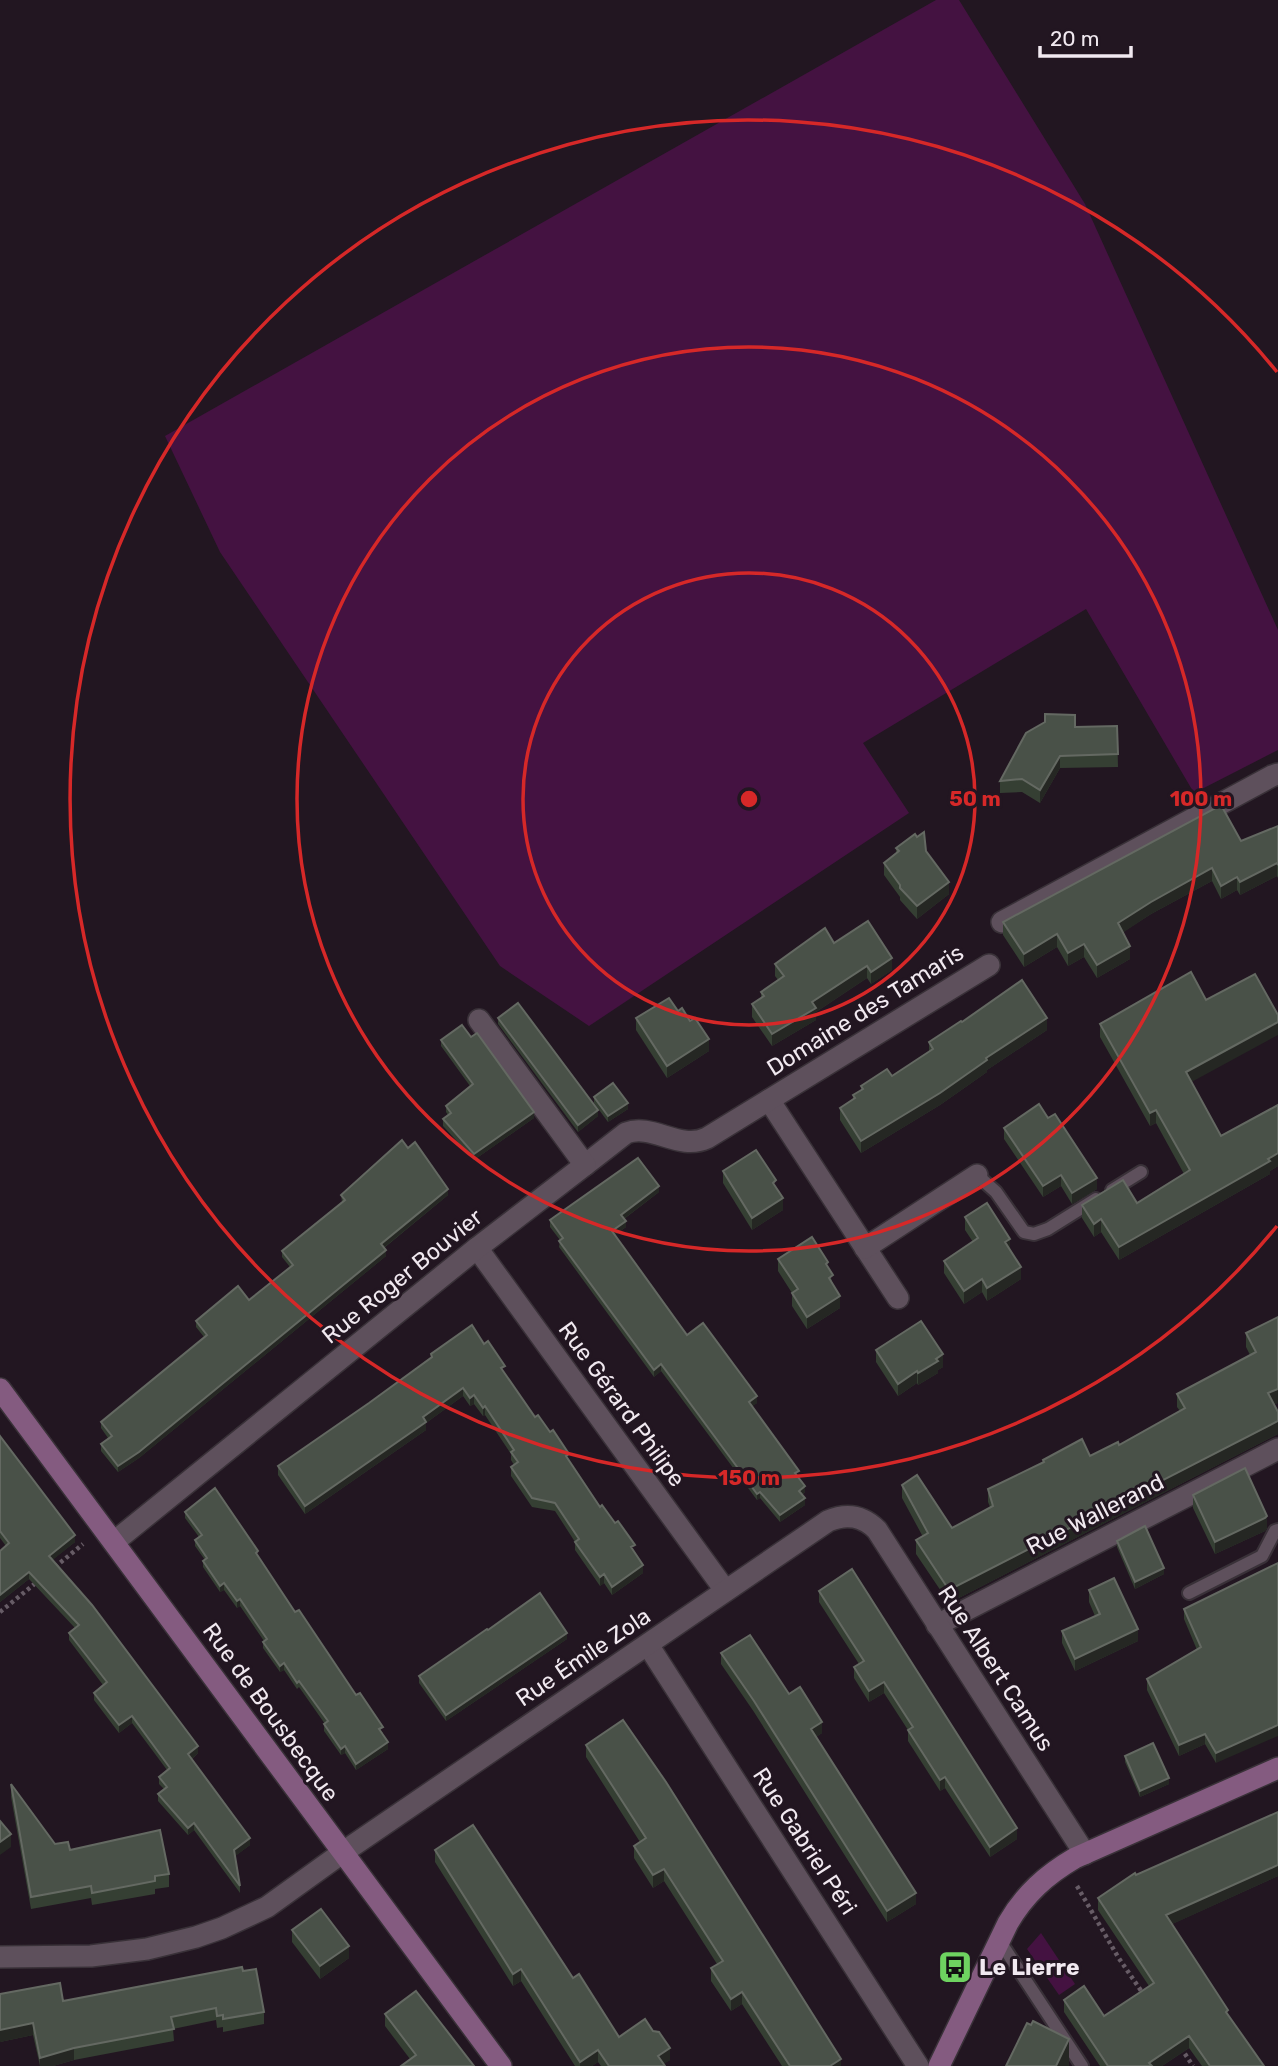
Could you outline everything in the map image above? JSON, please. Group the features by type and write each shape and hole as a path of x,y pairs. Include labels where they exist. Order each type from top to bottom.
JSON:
{"street":[{"path":"1002,922 1278,774"},
{"name":"Domaine des Tamaris","path":"585,1165 626,1133 639,1129 685,1142 700,1141 989,965"},
{"path":"479,1020 585,1165"},
{"name":"Domaine des Tamaris","path":"769,1100 898,1298"},
{"name":"Rue Roger Bouvier","path":"108,1535 585,1165"},
{"path":"865,1248 977,1175"},
{"name":"Rue Gérard Philipe","path":"477,1248 725,1590"},
{"name":"Rue de Bousbecque","path":"0,1389 501,2066"},
{"name":"Rue Wallerand","path":"937,1625 1277,1453"},
{"name":"Rue Émile Zola","path":"0,1957 120,1954 159,1947 197,1937 267,1907 828,1521 843,1516 857,1517"},
{"name":"Rue Albert Camus","path":"857,1517 869,1522 877,1530 1085,1854"},
{"name":"Rue Gabriel Péri","path":"648,1645 918,2066"},
{"path":"939,2066 999,1940 1019,1905 1045,1878 1064,1864 1085,1854 1278,1768"}],"lane":[{"path":"977,1175 996,1192 1024,1232 1034,1234 1048,1229 1141,1172"},
{"path":"1189,1593 1262,1556 1278,1530"},
{"path":"999,1940 1082,2066"}],"path":[{"path":"51,1570 108,1535"},
{"path":"0,1612 41,1579"},
{"path":"1064,1864 1118,1956 1148,2000"},
{"path":"1178,2044 1193,2066"}],"shaded area":[{"path":"936,0 959,0 1085,204 1278,630 1278,750 1194,793 1086,609 863,743 909,813 589,1026 500,966 220,552 165,436"},
{"path":"1041,1933 1075,1984 1059,1995 1027,1949"}],"building":[{"path":"1045,714 1075,715 1075,727 1117,726 1118,754 1060,756 1040,790 1022,779 1000,781 1026,733 1045,722"},
{"path":"1221,805 1241,841 1278,826 1278,865 1277,863 1240,882 1237,877 1221,886 1212,868 1118,923 1130,946 1097,965 1084,944 1068,953 1057,934 1024,954 1003,922"},
{"path":"924,832 926,851 949,882 917,906 900,888 884,863 899,851 896,848 915,834 917,837"},
{"path":"868,921 892,958 871,972 867,966 812,1002 816,1008 772,1034 752,1004 764,996 761,992 784,976 775,964 825,928 834,943"},
{"path":"1191,972 1206,1000 1255,974 1278,1015 1278,1022 1186,1072 1221,1136 1278,1105 1278,1153 1268,1159 1270,1161 1119,1247 1101,1219 1094,1224 1082,1205 1123,1180 1137,1203 1190,1170 1156,1110 1150,1113 1100,1024"},
{"path":"1022,980 1047,1018 986,1058 987,1060 940,1093 861,1141 840,1108 855,1098 853,1095 863,1089 861,1086 887,1069 892,1076 933,1049 929,1042"},
{"path":"669,998 678,1011 682,1008 690,1021 695,1018 709,1039 667,1066 636,1018"},
{"path":"518,1003 598,1110 578,1125 498,1018"},
{"path":"462,1025 471,1037 477,1033 534,1112 474,1154 443,1119 451,1113 446,1106 473,1084 441,1040"},
{"path":"613,1083 628,1103 608,1116 594,1097"},
{"path":"1039,1104 1048,1118 1055,1114 1097,1178 1072,1193 1061,1175 1043,1186 1004,1128"},
{"path":"402,1140 408,1148 415,1142 448,1189 381,1244 386,1250 139,1452 118,1466 101,1444 112,1436 101,1422 207,1335 196,1321 238,1286 249,1300 293,1265 282,1251 345,1200 341,1195"},
{"path":"756,1150 776,1180 773,1183 783,1198 752,1218 723,1171"},
{"path":"638,1158 659,1186 621,1215 626,1221 612,1231 687,1335 703,1323 757,1396 749,1402 799,1471 795,1473 805,1486 799,1491 805,1498 780,1515 760,1492 757,1494 661,1364 654,1370 559,1241 563,1238 550,1220"},
{"path":"987,1203 1010,1239 1005,1242 1021,1267 987,1288 982,1279 964,1291 944,1261 978,1238 965,1217"},
{"path":"812,1237 828,1262 826,1264 833,1275 829,1278 840,1296 807,1317 792,1293 798,1289 778,1259"},
{"path":"1278,1317 1278,1389 1268,1393 1278,1412 1278,1421 949,1590 916,1540 928,1533 902,1485 917,1475 952,1528 993,1506 988,1489 1044,1462 1043,1460 1082,1439 1090,1456 1118,1442 1119,1445 1185,1408 1177,1394 1256,1352 1246,1333"},
{"path":"921,1321 943,1354 936,1359 938,1361 898,1384 876,1350"},
{"path":"472,1325 484,1344 488,1341 505,1366 501,1368 535,1417 538,1415 550,1432 553,1430 569,1454 566,1456 600,1507 602,1505 615,1523 618,1521 635,1545 631,1547 643,1565 612,1587 604,1574 600,1577 575,1542 579,1539 555,1503 532,1498 511,1467 518,1462 511,1452 514,1450 485,1406 483,1408 474,1395 470,1398 463,1388 423,1417 426,1422 305,1506 278,1466 369,1403"},
{"path":"0,1436 75,1535 49,1556 92,1605 198,1746 188,1754 250,1838 234,1850 240,1886 194,1823 188,1828 158,1794 167,1787 159,1777 170,1768 132,1716 119,1725 94,1693 107,1682 69,1633 79,1625 29,1572 0,1595 0,1551 9,1543 0,1531"},
{"path":"1245,1468 1267,1516 1215,1542 1193,1495"},
{"path":"215,1488 295,1612 299,1610 356,1695 360,1693 383,1727 379,1729 388,1742 356,1764 345,1746 341,1749 324,1724 328,1721 299,1681 297,1683 284,1663 280,1666 263,1642 267,1639 240,1599 237,1601 224,1583 220,1586 203,1561 207,1558 195,1540 202,1535 185,1512"},
{"path":"1145,1526 1164,1568 1135,1582 1117,1541"},
{"path":"1278,1563 1278,1725 1216,1753 1205,1734 1179,1745 1147,1679 1201,1647 1184,1609"},
{"path":"852,1569 1017,1828 990,1847 945,1777 940,1780 908,1730 913,1727 884,1682 869,1691 854,1667 864,1661 819,1591"},
{"path":"1114,1578 1138,1629 1075,1659 1062,1631 1100,1614 1089,1590"},
{"path":"540,1593 567,1633 446,1715 419,1676"},
{"path":"750,1635 789,1694 800,1687 822,1722 811,1729 916,1893 887,1911 721,1653"},
{"path":"623,1720 666,1782 841,2059 830,2066 790,2066 742,1992 731,1999 711,1968 723,1961 664,1869 653,1875 634,1846 646,1838 586,1745"},
{"path":"1153,1743 1169,1778 1140,1791 1125,1756"},
{"path":"11,1784 55,1844 68,1842 70,1850 160,1830 169,1874 155,1876 155,1881 92,1893 91,1886 31,1897"},
{"path":"1278,1812 1278,1865 1166,1915 1228,2010 1226,2012 1264,2066 1210,2066 1189,2036 1149,2063 1152,2066 1108,2066 1064,2000 1084,1986 1104,2016 1154,1983 1098,1898 1135,1873 1136,1875"},
{"path":"0,1821 11,1834 0,1842"},
{"path":"473,1825 573,1978 579,1974 619,2037 645,2019 653,2031 659,2032 670,2048 658,2056 665,2066 609,2066 598,2050 580,2062 521,1969 513,1974 435,1850"},
{"path":"321,1909 349,1946 320,1966 292,1930"},
{"path":"242,1967 243,1971 256,1969 264,2012 223,2019 223,2015 217,2016 216,2008 171,2017 174,2029 74,2048 40,2058 33,2023 0,2030 0,1994 60,1983 63,2001"},
{"path":"416,1991 474,2066 401,2066 416,2055 385,2014"},
{"path":"1033,2021 1069,2039 1056,2066 1006,2066 1027,2023 1031,2025"}],"place":[{"name":"Le Lierre","path":"955,1967"}]}
